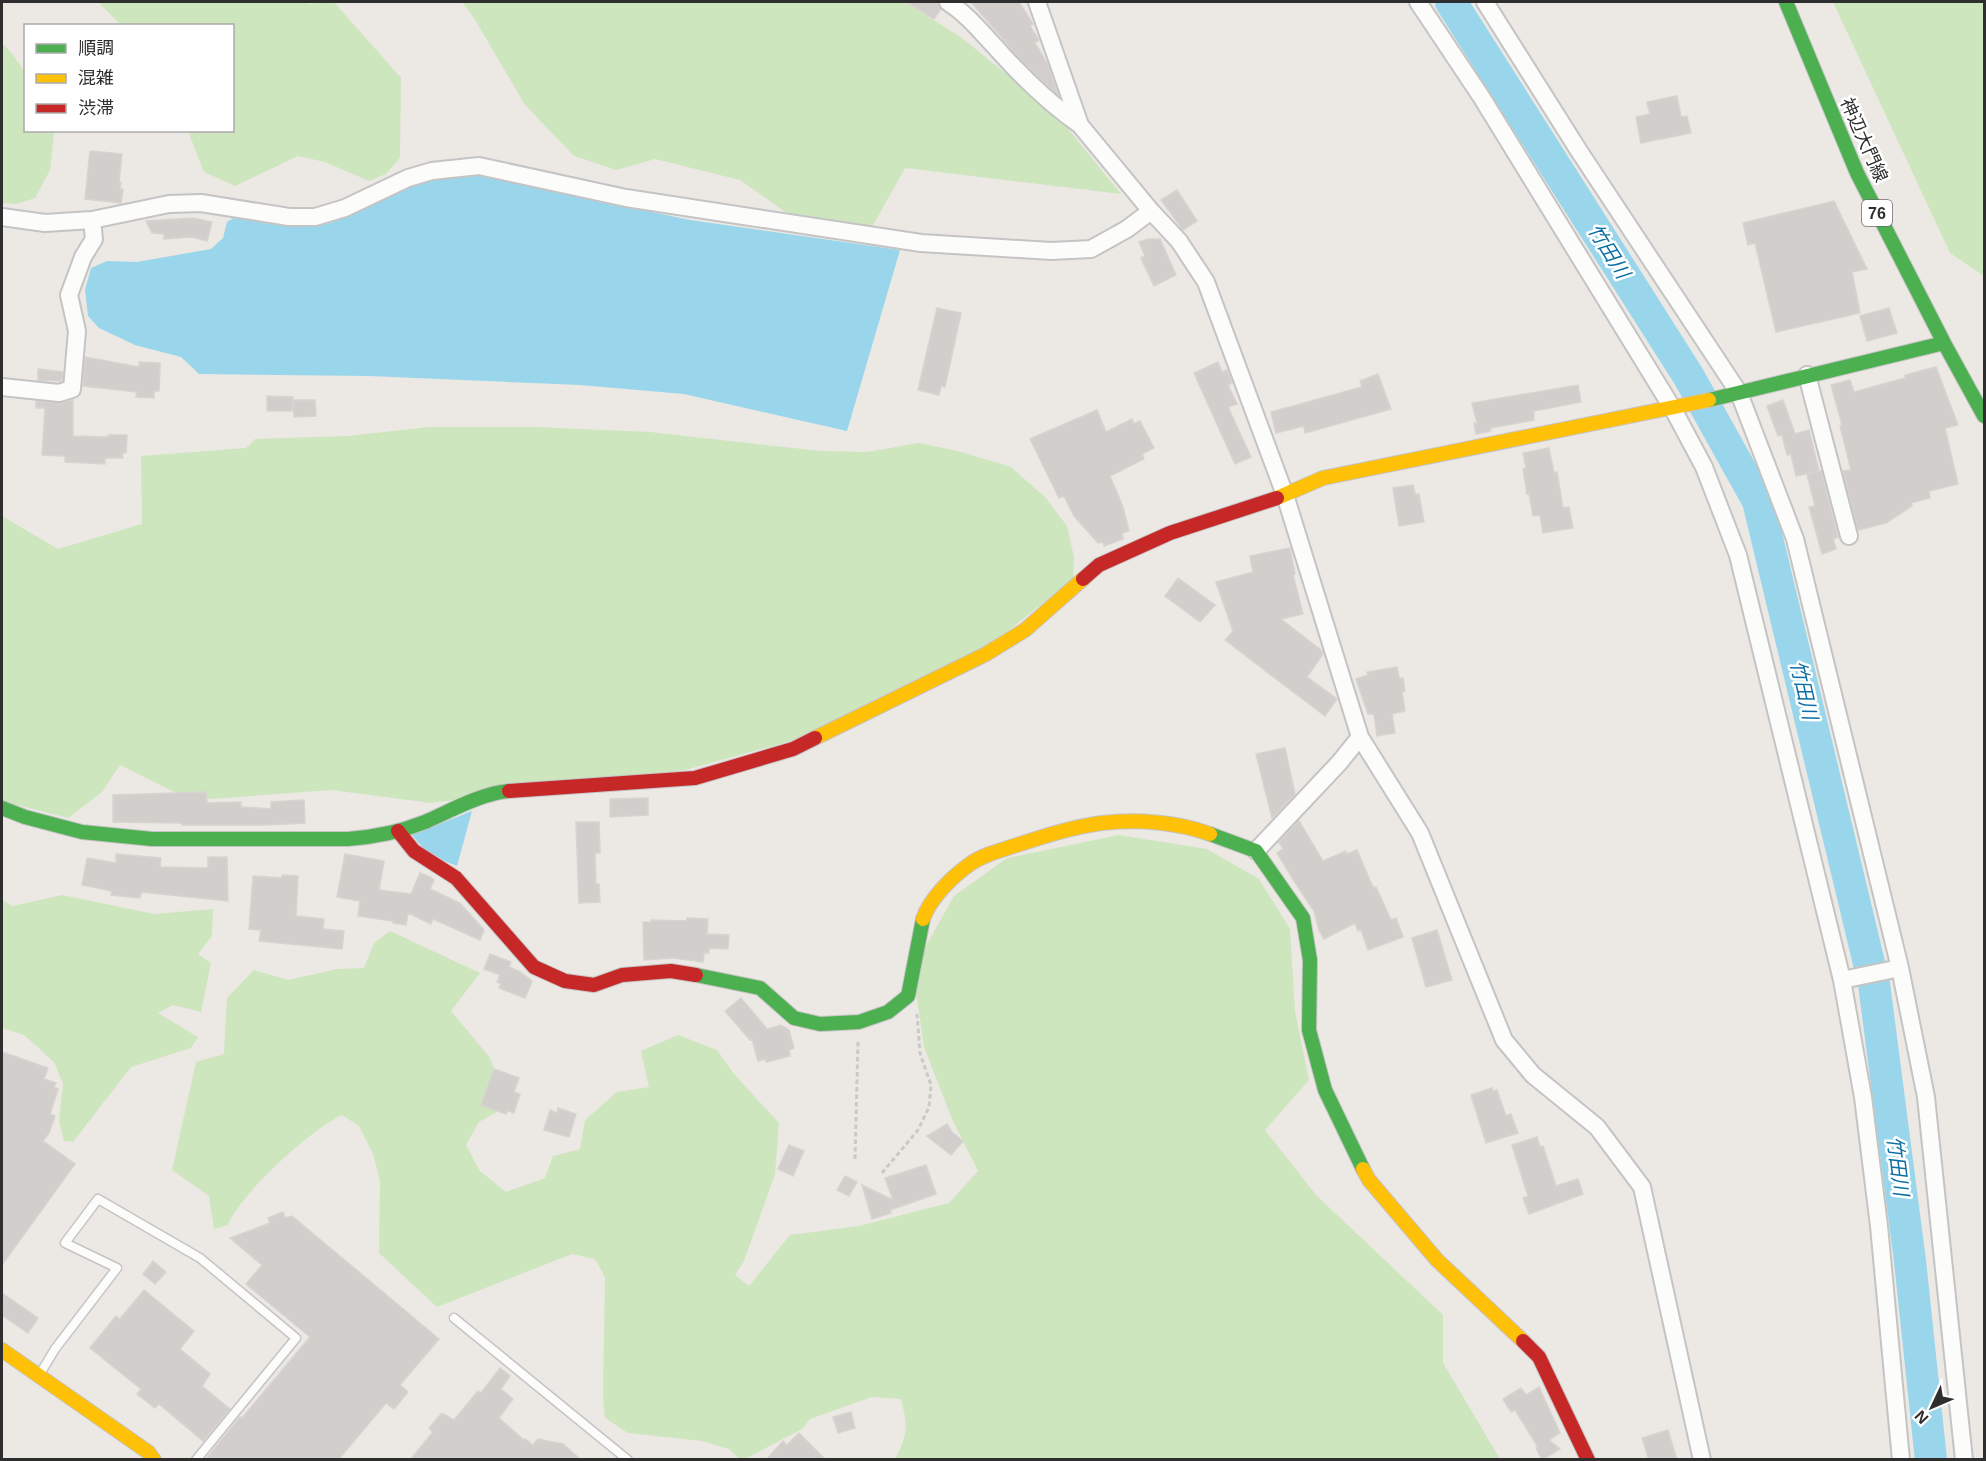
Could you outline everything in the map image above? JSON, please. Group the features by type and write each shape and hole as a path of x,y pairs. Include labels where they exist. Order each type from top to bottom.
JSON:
{"street":[{"path":"948,2 965,13 1027,81 1060,111 1080,125 1151,212 1179,241 1206,282 1285,495 1360,737 1420,833 1504,1040 1533,1075 1597,1127 1642,1187 1702,1460"},
{"path":"1037,2 1080,125"},
{"path":"1418,2 1482,98 1676,408 1704,467 1738,555 1844,980 1863,1097 1879,1226 1901,1460"},
{"path":"1485,2 1736,394 1795,539 1898,969 1926,1096 1964,1460"},
{"name":"神辺大門線","path":"1786,2 1857,173 1984,416"},
{"path":"2,217 45,223 92,220 169,204 201,203 289,217 315,217 345,208 408,178 432,171 480,166 626,198 921,243 1051,252 1091,249 1127,229 1151,212"},
{"path":"2,387 59,393 72,388 77,331 69,295 83,257 94,239 92,220"},
{"path":"2,808 25,817 82,832 152,839 348,839 376,837 398,831 425,822 455,807 504,791 695,778 793,749 986,654 1025,630 1099,565 1170,533 1285,495 1323,478 1676,408 1944,343"},
{"path":"1807,375 1849,536"},
{"path":"1256,851 1339,763 1360,737"},
{"path":"398,831 414,851 456,878 534,967 565,981 594,985 622,975 670,971 723,979 760,988 794,1018 820,1024 859,1022 888,1012 908,996 924,916 935,896 971,863 994,852 1070,828 1104,823 1156,823 1193,828 1256,851 1303,918 1310,960 1310,1030 1325,1090 1369,1180 1437,1260 1539,1357 1588,1460"},
{"path":"1844,980 1898,969"},
{"path":"2,1350 148,1452 154,1460"}],"lane":[{"path":"39,1376 55,1349 117,1268 65,1243 98,1198 200,1257 296,1338 196,1460"},
{"path":"454,1318 628,1460"}],"path":[{"path":"882,1173 918,1130 929,1107 931,1085 920,1053 916,1010 908,996"},
{"path":"855,1159 859,1022"}],"green space":[{"path":"98,2 304,2 311,4 334,2 401,78 400,158 386,174 369,181 325,162 298,156 235,186 204,172 188,132 234,132 234,24 120,24"},
{"path":"462,2 905,2 962,38 1057,115 1121,194 905,168 872,227 795,219 740,180 655,159 616,170 574,156 525,105 474,18"},
{"path":"1833,2 1984,2 1984,276 1950,253"},
{"path":"2,43 24,71 24,132 54,132 50,170 35,198 17,204 2,203"},
{"path":"429,427 535,427 650,432 821,451 867,452 918,443 958,451 1011,467 1045,497 1067,526 1074,557 1073,579 983,651 798,739 685,770 431,803 331,790 212,799 174,792 120,765 102,792 68,818 2,801 2,516 58,549 142,524 141,456 246,448 255,439 348,436"},
{"path":"1119,835 1207,849 1259,879 1290,929 1295,1011 1309,1080 1265,1130 1316,1195 1443,1315 1443,1363 1500,1459 895,1459 906,1430 901,1399 872,1397 810,1419 802,1429 745,1459 739,1459 729,1449 702,1441 628,1433 605,1418 603,1396 605,1277 595,1259 572,1254 437,1307 379,1253 380,1181 373,1154 359,1126 342,1115 295,1148 261,1180 235,1212 228,1225 214,1229 209,1196 172,1170 196,1062 224,1054 227,998 254,970 288,980 337,969 364,968 374,943 390,931 480,973 451,1011 490,1058 501,1087 504,1108 479,1122 466,1145 480,1171 506,1192 545,1178 553,1156 580,1149 585,1120 617,1092 649,1087 641,1051 678,1035 717,1050 734,1074 779,1123 775,1174 744,1261 735,1275 749,1286 790,1235 859,1226 949,1203 978,1171 952,1119 924,1047 916,992 923,951 954,896 1007,858"},
{"path":"62,895 154,914 213,909 212,936 198,954 211,963 201,1012 173,1005 158,1013 198,1037 191,1048 131,1067 73,1142 64,1141 59,1121 63,1084 54,1062 24,1035 2,1028 2,900 13,906"}],"water":[{"path":"472,174 690,220 900,250 847,431 684,394 580,385 369,376 199,374 181,357 135,345 99,328 88,316 85,290 91,268 107,261 137,262 211,249 223,238 227,222 235,217 289,227 321,225 358,212 412,183 437,177"},
{"path":"472,811 457,866 429,855 412,835"}],"building":[{"path":"906,2 938,2 941,9 934,19"},
{"path":"971,2 1019,2 1033,24 1030,26 1039,40 1035,43 1048,65 1058,95 1021,60"},
{"path":"1677,96 1681,117 1687,116 1691,133 1641,143 1636,117 1650,114 1647,102"},
{"path":"90,151 122,154 119,182 121,182 120,189 123,189 121,203 85,199"},
{"path":"1177,190 1197,221 1183,230 1161,200"},
{"path":"1834,201 1867,269 1852,272 1860,313 1776,332 1755,243 1748,245 1743,223"},
{"path":"193,218 212,222 207,241 192,237 164,239 164,234 152,233 146,221"},
{"path":"1160,239 1176,275 1154,286 1141,258 1145,256 1139,242"},
{"path":"937,308 961,313 945,387 941,386 939,395 918,390"},
{"path":"1889,308 1897,333 1867,341 1860,316"},
{"path":"85,357 139,367 139,362 160,363 159,391 154,391 154,398 136,397 137,392 83,386"},
{"path":"1218,362 1222,372 1227,370 1232,383 1228,385 1237,404 1228,407 1251,457 1235,464 1194,373"},
{"path":"1936,367 1958,425 1945,428 1958,484 1929,491 1930,498 1911,503 1912,506 1886,523 1858,530 1843,471 1851,470 1831,385 1850,380 1854,392"},
{"path":"38,369 63,372 62,381 38,380"},
{"path":"1378,374 1391,409 1305,433 1304,426 1276,433 1271,412 1362,387 1360,381"},
{"path":"1578,385 1581,402 1534,411 1534,420 1490,428 1491,431 1476,434 1474,423 1477,423 1472,403"},
{"path":"267,396 293,397 292,411 267,411"},
{"path":"73,400 73,436 127,435 126,453 122,453 123,458 105,458 105,464 65,462 65,456 42,455 45,408 36,408 36,401 58,403"},
{"path":"293,400 315,400 316,416 294,417"},
{"path":"1783,400 1795,434 1809,430 1819,471 1796,476 1791,454 1787,455 1782,435 1778,436 1767,406"},
{"path":"1097,410 1106,432 1132,419 1134,424 1140,421 1154,448 1142,454 1144,459 1110,476 1123,507 1129,531 1122,533 1123,539 1104,546 1103,542 1098,543 1074,516 1064,496 1059,498 1030,439"},
{"path":"1549,448 1554,473 1557,472 1563,508 1569,507 1573,528 1543,533 1540,515 1533,516 1529,493 1527,494 1523,453"},
{"path":"1821,471 1838,537 1833,539 1836,549 1822,554 1809,507 1815,506 1807,474"},
{"path":"1413,485 1415,494 1419,494 1424,522 1399,526 1393,488"},
{"path":"1290,548 1295,574 1293,575 1303,614 1281,619 1322,651 1323,654 1307,677 1337,699 1325,716 1225,640 1233,631 1216,582 1253,572 1250,556"},
{"path":"1178,578 1215,605 1200,622 1165,596"},
{"path":"1397,667 1399,678 1403,678 1405,691 1402,692 1405,711 1392,714 1395,733 1377,736 1374,714 1368,714 1356,679 1368,675 1367,672"},
{"path":"1285,748 1295,794 1272,818 1256,754"},
{"path":"206,792 207,803 241,802 241,807 271,809 271,802 304,800 305,823 182,825 182,823 113,822 113,795"},
{"path":"648,798 648,815 610,817 610,799"},
{"path":"1299,821 1323,861 1346,851 1347,854 1357,850 1371,883 1374,888 1376,887 1391,920 1396,918 1403,937 1368,950 1361,930 1358,931 1355,923 1324,939 1314,911 1277,853 1283,849 1279,842"},
{"path":"576,822 599,822 600,853 595,853 596,884 599,884 600,902 579,903"},
{"path":"116,854 161,858 160,867 208,868 208,857 227,857 228,901 141,892 140,898 111,895 112,891 82,885 87,858 116,863"},
{"path":"345,854 384,861 379,890 411,894 420,873 430,877 434,880 430,889 460,903 484,930 480,940 433,919 431,924 408,913 406,925 358,916 360,901 337,897"},
{"path":"282,875 298,876 296,916 324,919 323,929 344,931 342,949 259,941 261,930 249,929 253,876 282,878"},
{"path":"687,918 708,919 707,934 729,935 728,949 709,948 709,953 704,953 703,962 673,958 644,960 643,922 651,922 651,920 686,921"},
{"path":"1437,930 1452,980 1426,987 1412,938"},
{"path":"490,954 511,962 509,967 532,981 525,998 499,988 501,984 497,982 500,975 484,969"},
{"path":"741,998 767,1029 781,1025 789,1030 794,1048 789,1050 790,1056 766,1062 765,1059 758,1061 752,1039 750,1040 725,1011"},
{"path":"2,1052 48,1068 44,1079 56,1083 54,1087 58,1089 50,1114 55,1116 49,1133 43,1141 75,1164 2,1265"},
{"path":"494,1069 519,1078 514,1092 520,1094 514,1113 507,1110 506,1114 481,1105"},
{"path":"1492,1088 1493,1091 1497,1090 1506,1116 1511,1114 1518,1133 1486,1143 1471,1095"},
{"path":"558,1108 576,1114 569,1137 544,1130 550,1110 557,1113"},
{"path":"947,1124 952,1132 963,1141 951,1155 927,1136"},
{"path":"1537,1137 1540,1147 1543,1146 1556,1186 1578,1179 1583,1194 1529,1214 1523,1198 1528,1196 1512,1145"},
{"path":"789,1145 804,1151 793,1176 778,1169"},
{"path":"926,1165 936,1194 890,1210 891,1213 872,1219 862,1185 893,1200 885,1178"},
{"path":"845,1176 857,1182 849,1196 837,1190"},
{"path":"283,1212 285,1218 292,1216 439,1339 400,1385 408,1392 394,1409 386,1403 338,1460 205,1460 310,1337 246,1284 262,1265 230,1238 270,1223 268,1218"},
{"path":"153,1261 166,1272 155,1284 143,1274"},
{"path":"144,1290 194,1331 180,1349 210,1374 202,1386 230,1409 203,1441 159,1404 155,1408 137,1394 141,1389 90,1348 116,1316 120,1319"},
{"path":"2,1293 38,1318 28,1333 2,1315"},
{"path":"500,1368 510,1376 501,1389 513,1399 499,1418 533,1445 538,1439 563,1444 581,1460 410,1460 433,1432 429,1428 442,1413 454,1420 478,1391 481,1393"},
{"path":"1539,1387 1560,1433 1549,1440 1560,1449 1542,1460 1536,1448 1538,1447 1515,1410 1511,1412 1503,1399 1521,1388 1526,1395"},
{"path":"851,1412 855,1428 838,1433 833,1417"},
{"path":"1668,1430 1677,1460 1649,1460 1642,1438"},
{"path":"799,1433 826,1460 766,1460 783,1441 787,1445"}],"waterway":[{"name":"竹田川","path":"1451,2 1689,377 1758,501 1874,984 1910,1261 1931,1460"}],"traffic: fast":[{"path":"1786,2 1857,173 1984,416"},
{"path":"1709,400 1944,343"},
{"path":"2,808 25,817 82,832 152,839 348,839 406,829 477,799 509,791"},
{"path":"1210,834 1256,851 1303,918 1310,960 1309,1030 1325,1090 1363,1169"},
{"path":"696,975 760,988 794,1018 820,1024 859,1022 888,1012 908,996 923,919"}],"traffic: slow":[{"path":"1277,498 1323,478 1709,400"},
{"path":"815,738 986,654 1025,630 1083,579"},
{"path":"923,919 931,903 943,888 970,864 993,853 1048,835 1102,823 1129,821 1171,824 1210,834"},
{"path":"1363,1169 1369,1180 1437,1260 1523,1341"},
{"path":"2,1350 148,1452 154,1460"}],"traffic: jam":[{"path":"1083,579 1099,565 1170,533 1277,498"},
{"path":"509,791 695,778 793,749 815,738"},
{"path":"398,831 414,851 456,878 534,967 565,981 594,985 622,975 671,971 696,975"},
{"path":"1523,1341 1539,1357 1588,1460"}]}
